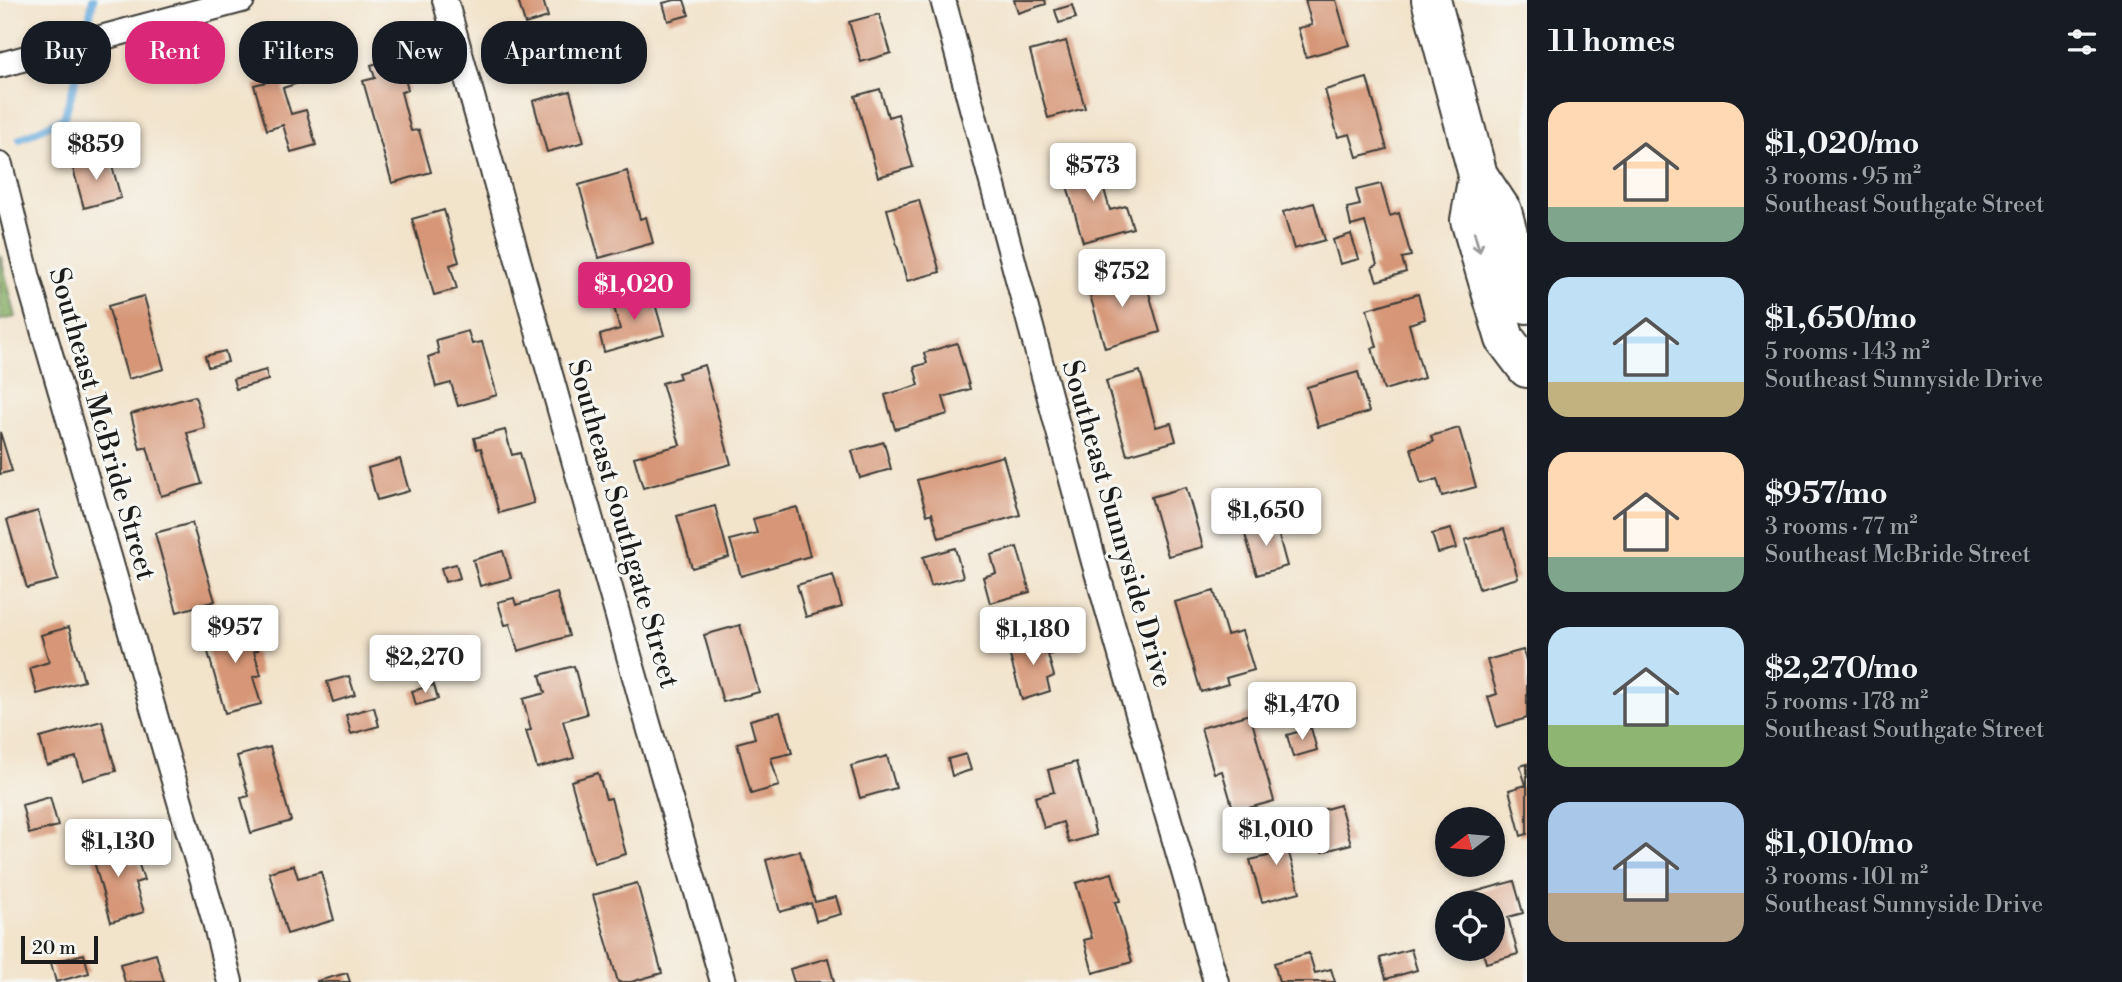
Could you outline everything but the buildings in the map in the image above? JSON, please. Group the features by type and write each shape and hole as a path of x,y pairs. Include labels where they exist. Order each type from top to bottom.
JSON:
{"main road":[{"path":"1431,0 1478,175 1502,211 1527,304"},
{"path":"1478,175 1470,220 1505,339 1527,368"}],"street":[{"path":"0,65 242,0"},
{"name":"Southeast Southgate Street","path":"445,0 723,982"},
{"name":"Southeast Sunnyside Drive","path":"943,0 1094,562 1216,982"},
{"name":"Southeast McBride Street","path":"0,165 28,278 196,855 230,982"}],"green space":[{"path":"0,254 16,317 0,320"}],"waterway":[{"path":"90,15 93,0"},
{"path":"20,139 64,118 74,84"}]}
